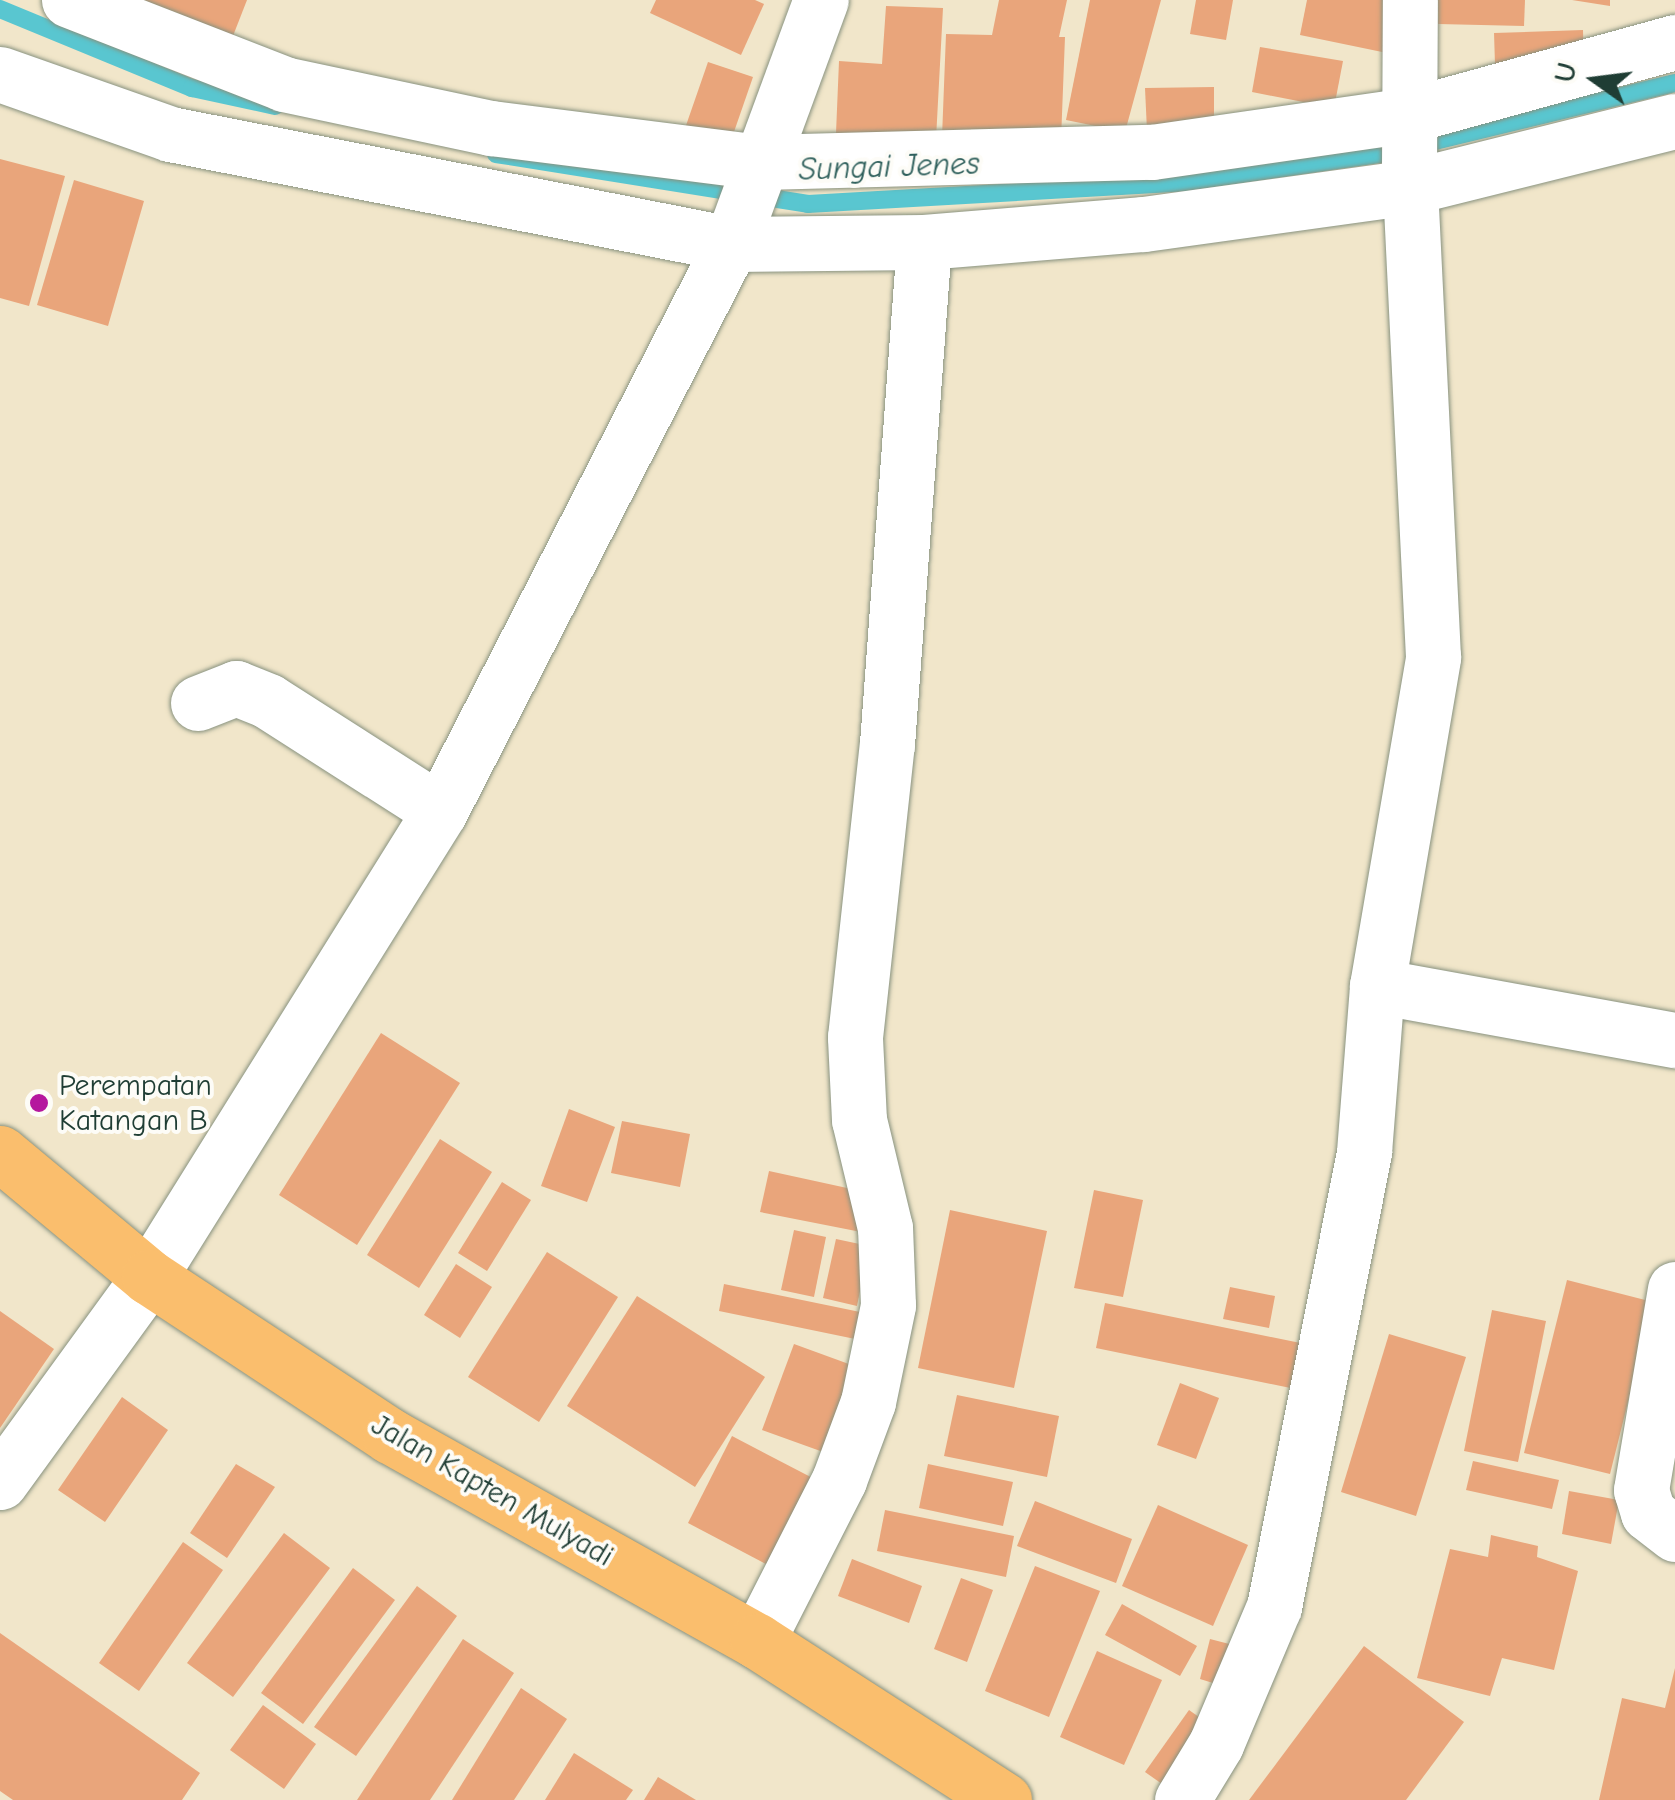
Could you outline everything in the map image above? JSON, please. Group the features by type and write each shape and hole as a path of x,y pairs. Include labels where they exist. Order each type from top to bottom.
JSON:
{"main road":[{"name":"Jalan Kapten Mulyadi","path":"0,1153 149,1277 390,1436 757,1641 1004,1800"}],"street":[{"path":"69,0 284,84 490,128 759,167 1152,152 1409,149 1675,121"},
{"path":"0,1482 149,1277 440,811 735,234 821,0"},
{"path":"1182,1800 1216,1744 1274,1606 1364,1152 1376,986 1433,657 1409,149 1410,0"},
{"path":"0,74 170,134 735,234 924,242 1144,224 1409,149 1675,42"},
{"path":"757,1641 839,1480 868,1402 888,1306 885,1228 859,1120 855,1037 888,744 924,242"},
{"path":"198,703 236,688 268,701 440,811"},
{"path":"1376,986 1675,1040"},
{"path":"1675,1289 1640,1490 1648,1513 1675,1534"}],"building":[{"path":"130,0 247,0 231,41"},
{"path":"656,0 755,0 764,4 741,55 650,13"},
{"path":"999,0 1067,0 1059,37 1065,37 1061,140 942,137 946,34 992,35"},
{"path":"1090,0 1161,0 1125,132 1066,120"},
{"path":"1196,0 1233,0 1226,40 1190,34"},
{"path":"1307,0 1398,0 1387,53 1300,35"},
{"path":"1438,0 1525,0 1524,26 1438,24"},
{"path":"1572,0 1610,0 1610,6"},
{"path":"886,6 943,8 936,139 836,133 839,61 882,64"},
{"path":"1583,30 1584,63 1495,65 1494,33"},
{"path":"1260,47 1343,61 1334,108 1252,92"},
{"path":"708,62 753,77 727,152 682,137"},
{"path":"1214,87 1214,130 1147,131 1145,88"},
{"path":"0,159 65,176 29,306 0,298"},
{"path":"74,180 144,201 108,326 37,305"},
{"path":"381,1033 460,1083 357,1245 279,1195"},
{"path":"569,1109 615,1127 587,1202 541,1186"},
{"path":"622,1121 690,1134 680,1187 611,1173"},
{"path":"440,1139 492,1172 419,1288 367,1255"},
{"path":"769,1171 870,1193 861,1232 760,1212"},
{"path":"502,1182 531,1200 487,1271 458,1253"},
{"path":"1094,1190 1143,1200 1123,1297 1074,1288"},
{"path":"950,1210 1047,1231 1014,1388 918,1368"},
{"path":"794,1230 826,1237 814,1297 781,1290"},
{"path":"836,1239 869,1246 857,1306 823,1298"},
{"path":"547,1252 618,1297 539,1422 468,1377"},
{"path":"456,1264 492,1287 460,1338 424,1315"},
{"path":"1567,1280 1653,1302 1610,1474 1524,1453"},
{"path":"724,1284 865,1313 860,1340 719,1311"},
{"path":"1230,1287 1275,1296 1269,1328 1223,1319"},
{"path":"637,1296 765,1377 695,1487 567,1406"},
{"path":"1105,1303 1315,1346 1305,1391 1096,1348"},
{"path":"1492,1310 1546,1321 1518,1462 1464,1451"},
{"path":"0,1311 54,1349 0,1428"},
{"path":"1389,1334 1466,1357 1416,1516 1341,1492"},
{"path":"794,1344 868,1371 837,1457 762,1430"},
{"path":"1180,1383 1219,1398 1196,1459 1157,1445"},
{"path":"957,1395 1059,1416 1047,1477 944,1456"},
{"path":"122,1397 168,1430 105,1522 58,1490"},
{"path":"732,1436 828,1486 783,1573 688,1523"},
{"path":"1473,1461 1559,1480 1552,1509 1466,1490"},
{"path":"236,1464 275,1487 227,1558 190,1533"},
{"path":"928,1464 1013,1482 1003,1526 919,1508"},
{"path":"1569,1491 1619,1500 1611,1544 1562,1534"},
{"path":"1035,1501 1132,1539 1116,1583 1017,1546"},
{"path":"1158,1505 1248,1545 1213,1626 1122,1586"},
{"path":"885,1510 1014,1536 1006,1577 877,1551"},
{"path":"284,1533 330,1568 233,1697 187,1663"},
{"path":"1491,1535 1538,1546 1537,1557 1578,1571 1554,1670 1502,1658 1490,1696 1417,1678 1450,1549 1488,1557"},
{"path":"183,1542 223,1570 139,1691 99,1663"},
{"path":"852,1559 922,1586 909,1623 838,1596"},
{"path":"1035,1566 1100,1591 1049,1717 985,1691"},
{"path":"353,1568 395,1600 303,1724 261,1693"},
{"path":"961,1578 993,1590 967,1662 934,1649"},
{"path":"417,1586 457,1616 356,1756 314,1727"},
{"path":"1122,1604 1197,1646 1180,1676 1105,1635"},
{"path":"0,1633 200,1773 182,1800 13,1800 0,1791"},
{"path":"463,1639 514,1673 430,1800 357,1800"},
{"path":"1210,1639 1237,1646 1226,1687 1200,1679"},
{"path":"1364,1646 1464,1722 1406,1800 1249,1800"},
{"path":"1097,1651 1162,1680 1124,1765 1060,1737"},
{"path":"1675,1668 1675,1800 1599,1800 1622,1698 1665,1708"},
{"path":"521,1688 567,1719 514,1800 452,1800"},
{"path":"263,1705 316,1744 284,1789 230,1750"},
{"path":"1189,1710 1216,1729 1172,1791 1145,1772"},
{"path":"574,1753 633,1790 626,1800 545,1800"},
{"path":"658,1777 696,1800 644,1800"}],"waterway":[{"name":"Sungai Jenes","path":"0,9 192,88 275,106"},
{"name":"Sungai Jenes","path":"496,154 808,204 1186,182 1381,154 1675,83"}],"place":[{"name":"Perempatan Katangan B","path":"39,1103"}]}
